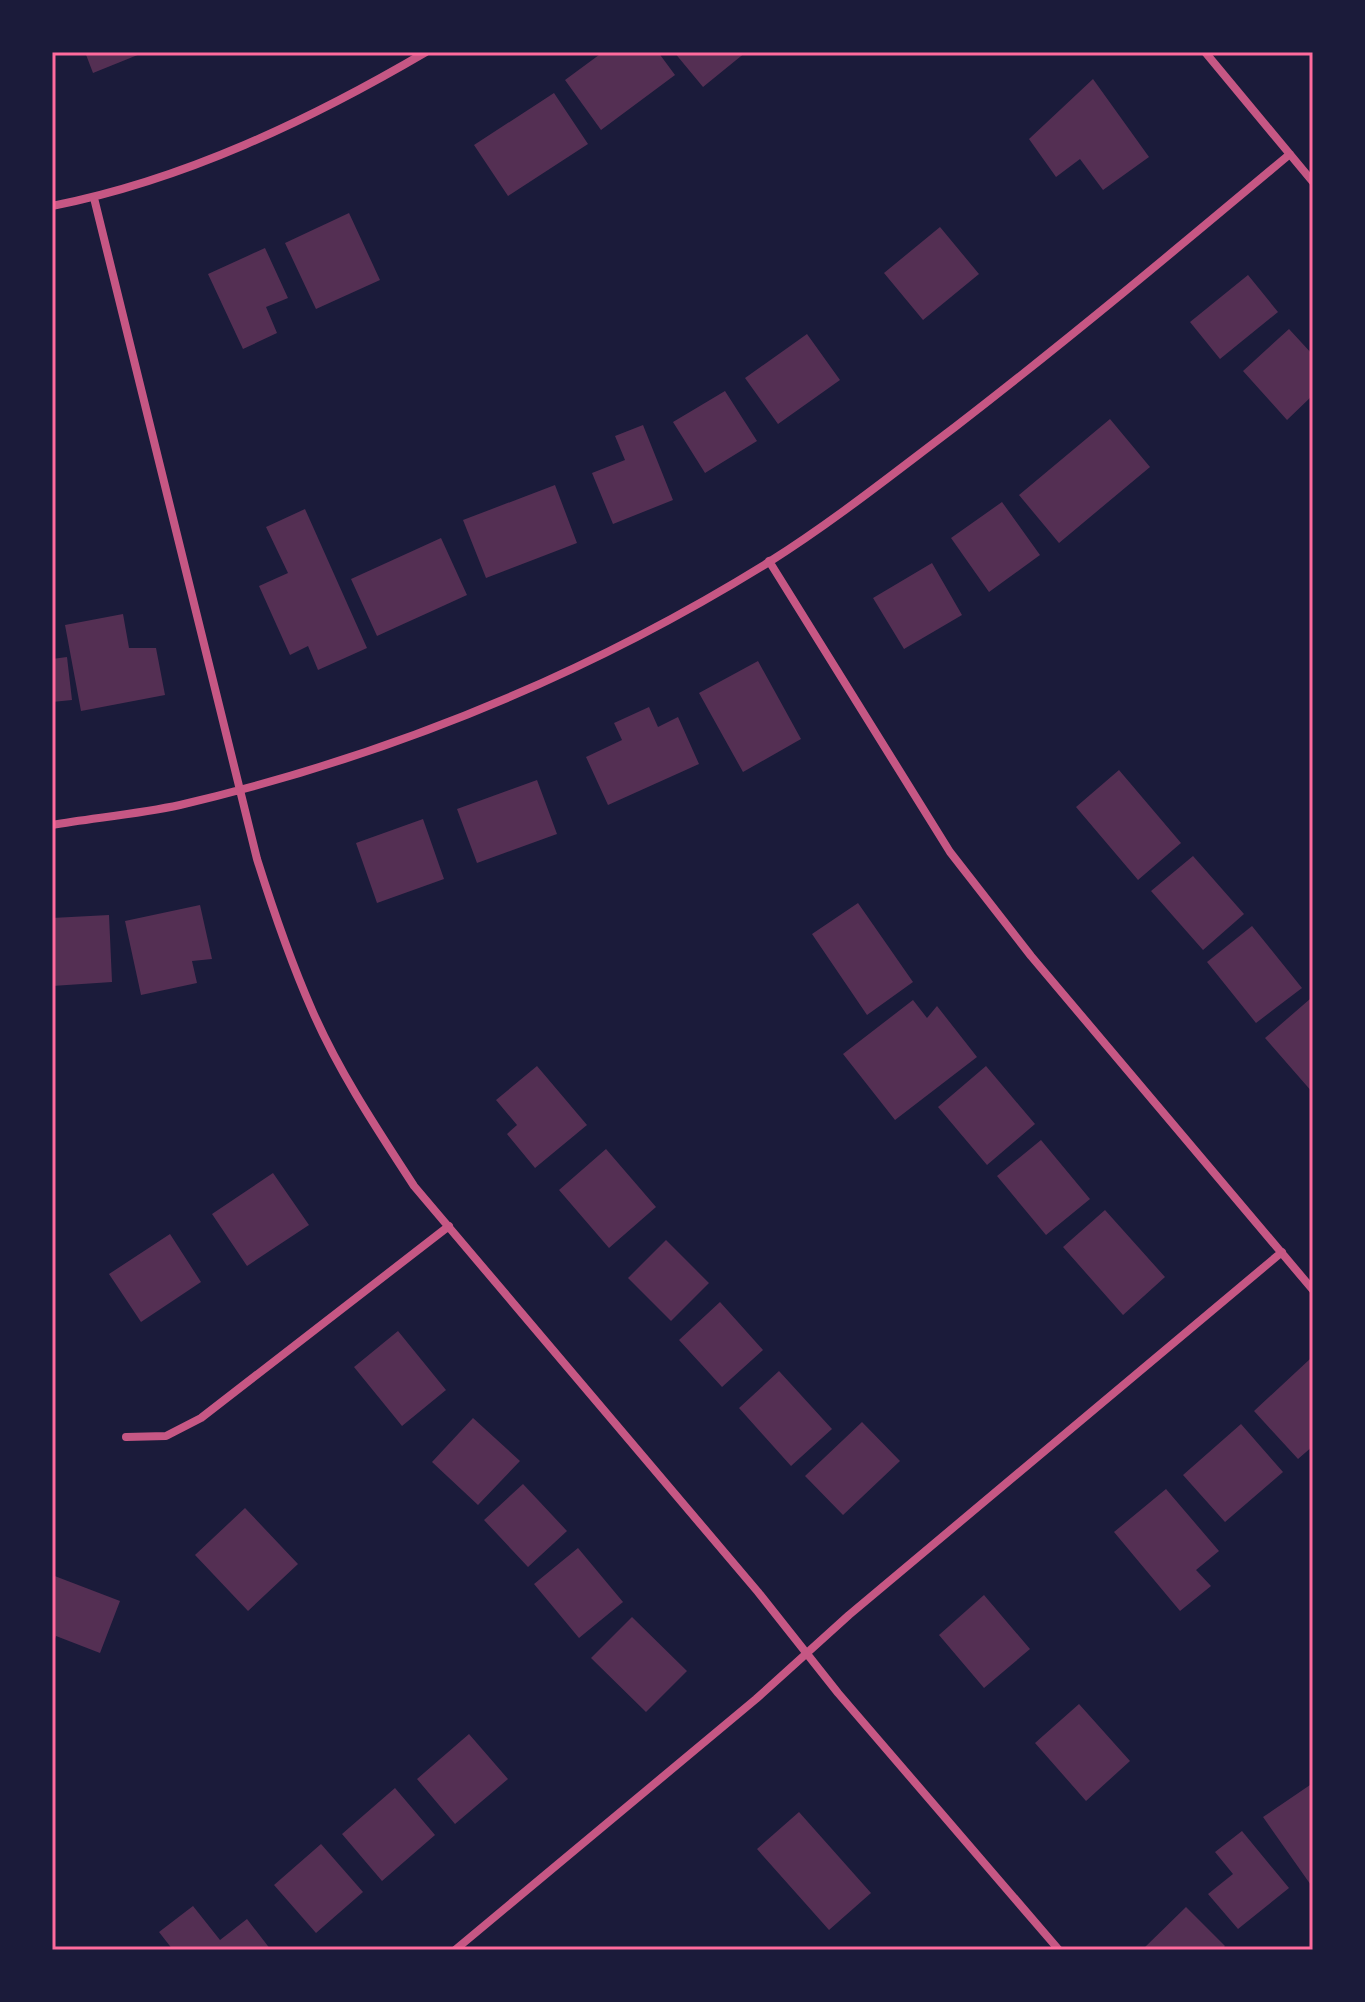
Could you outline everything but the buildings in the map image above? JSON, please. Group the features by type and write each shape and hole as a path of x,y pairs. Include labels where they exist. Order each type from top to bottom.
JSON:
{"street":[{"path":"52,206 94,198 170,173 277,131 351,96 426,52"},
{"path":"1205,52 1313,182"},
{"path":"52,825 176,805 315,770 519,695 648,632 769,561 862,498 1128,290 1290,154"},
{"path":"94,198 257,859 282,938 312,1012 336,1059 414,1186 848,1705 1059,1950"},
{"path":"769,561 950,852 1031,956 1313,1290"},
{"path":"126,1437 166,1436 201,1418 449,1226"},
{"path":"455,1950 1282,1252"}]}
